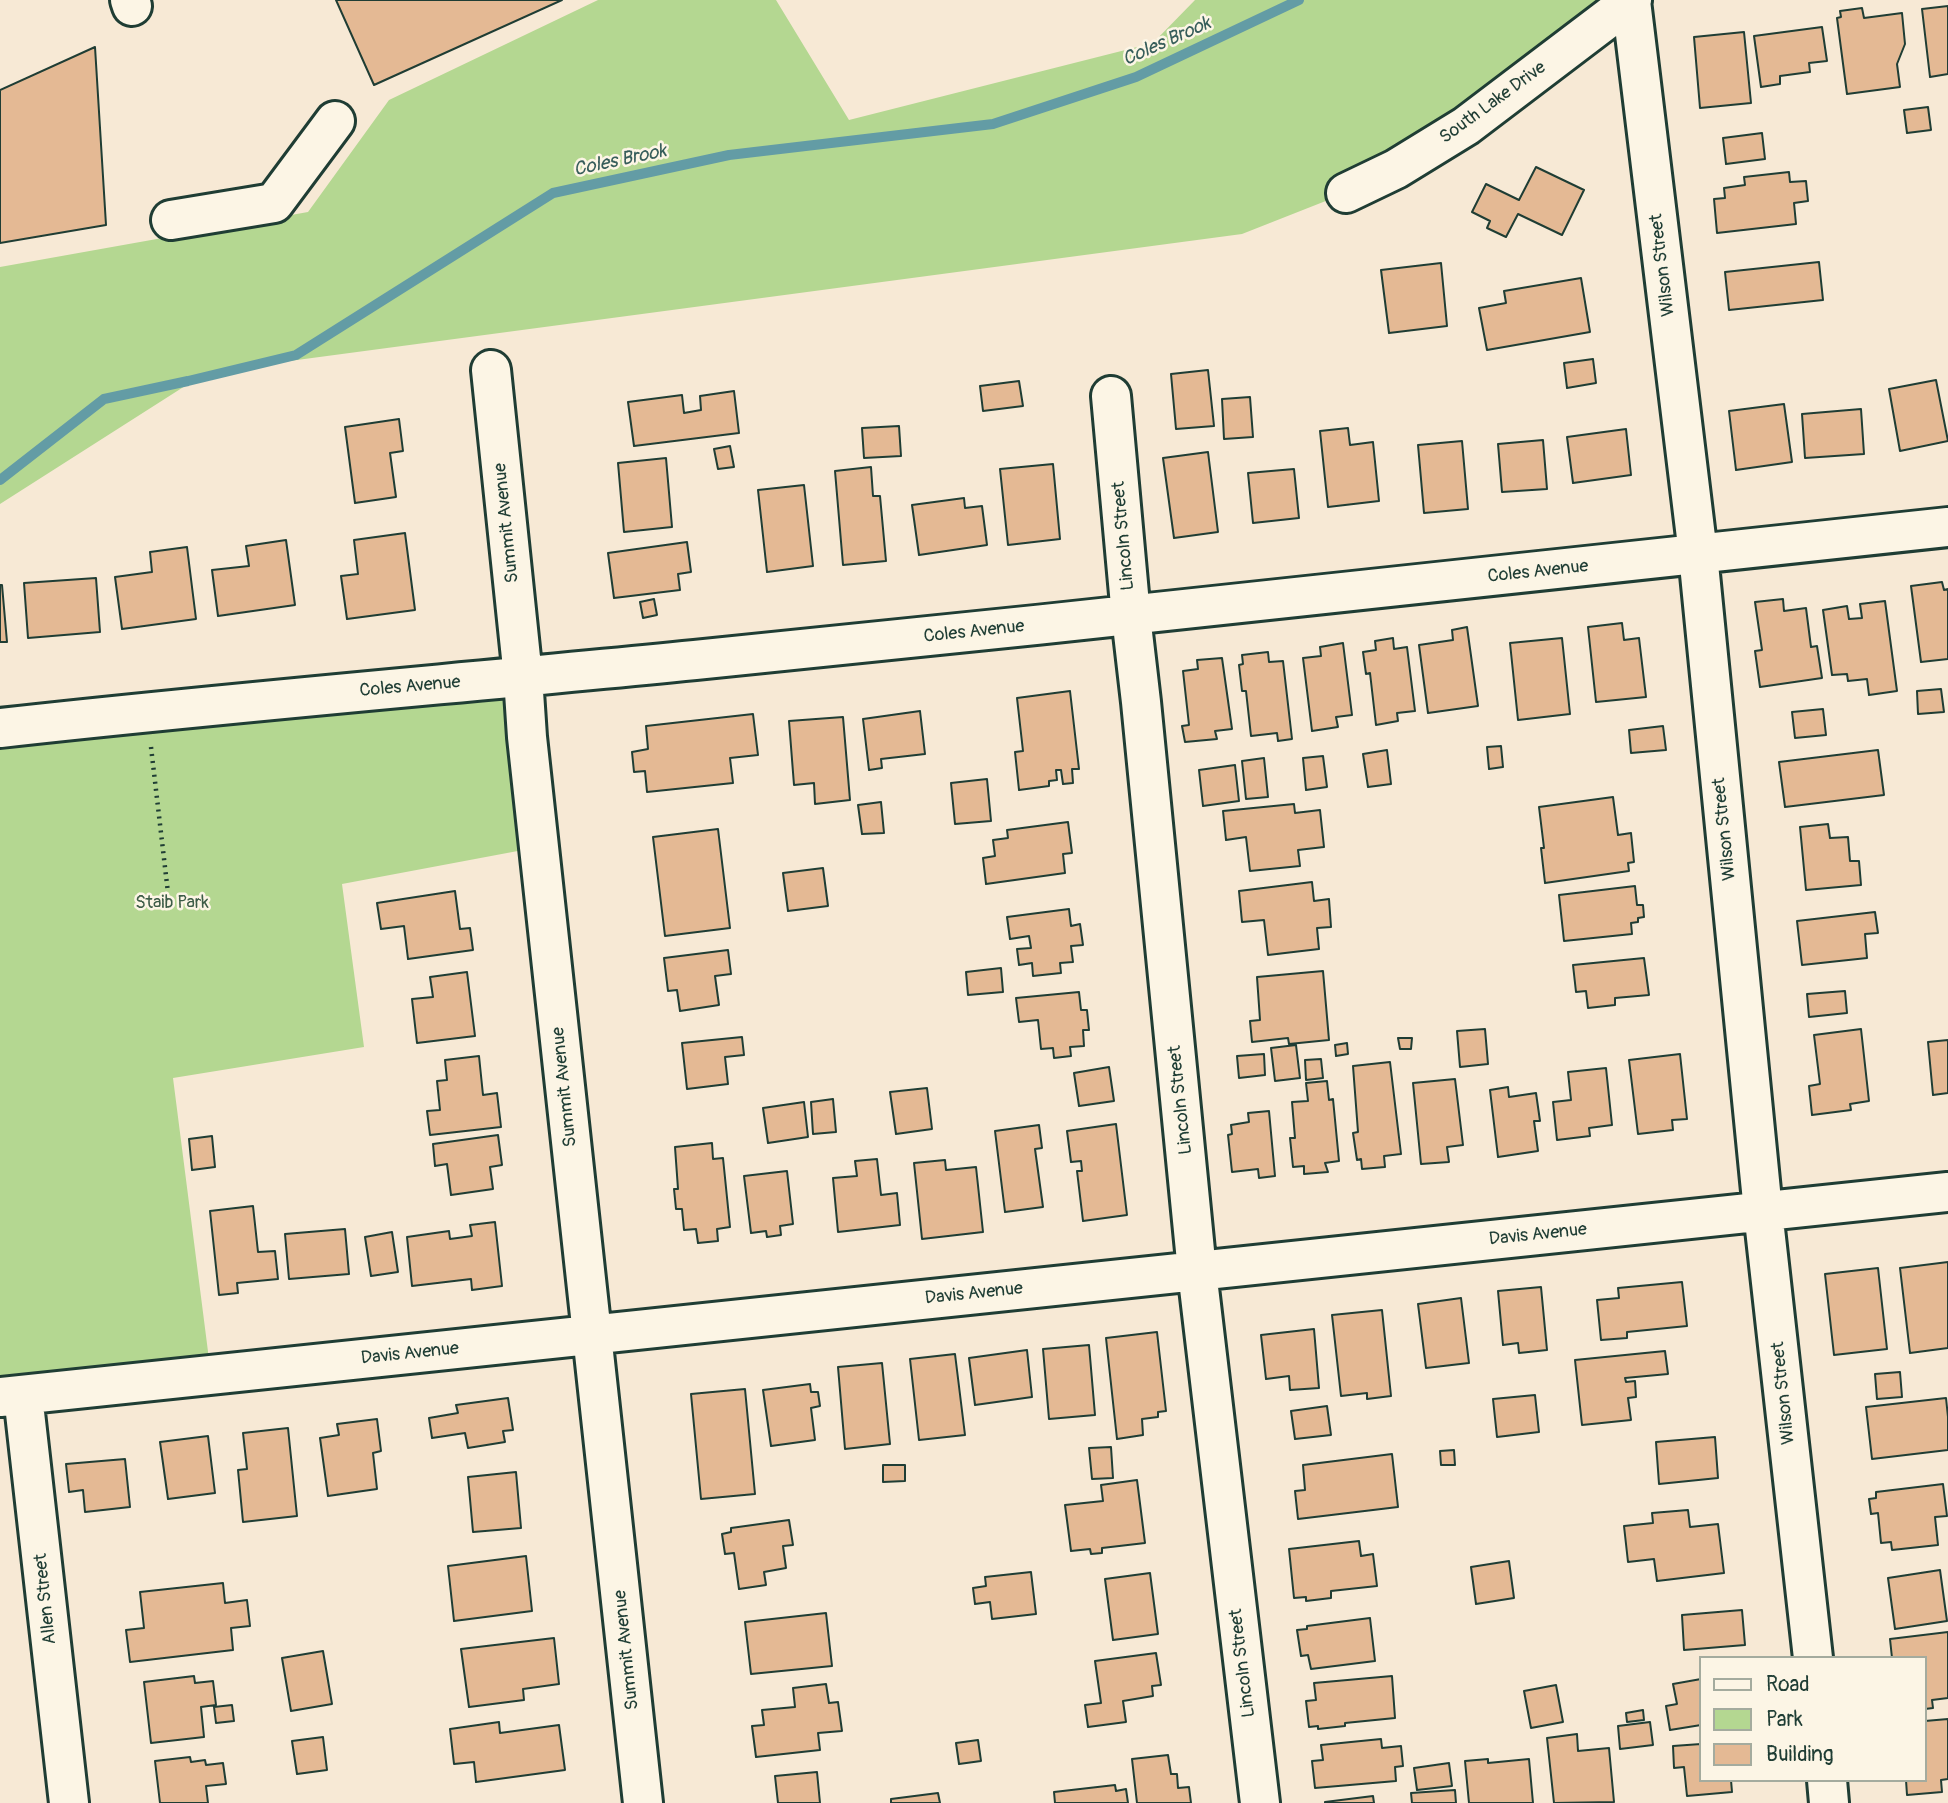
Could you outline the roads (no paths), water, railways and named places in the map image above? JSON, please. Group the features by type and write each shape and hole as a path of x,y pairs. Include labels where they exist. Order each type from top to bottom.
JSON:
{"street":[{"name":"South Lake Drive","path":"1346,193 1396,170 1466,126 1632,1"},
{"name":"Wilson Street","path":"1632,1 1698,554 1763,1211 1813,1656"},
{"path":"172,220 274,203 335,121"},
{"name":"Summit Avenue","path":"491,370 530,764 643,1803"},
{"name":"Lincoln Street","path":"1111,396 1197,1271 1259,1803"},
{"name":"Coles Avenue","path":"0,728 1131,616 1948,527"},
{"name":"Davis Avenue","path":"12,1396 1948,1192"},
{"name":"Allen Street","path":"12,1396 69,1803"},
{"path":"1827,1782 1829,1803"}],"waterway":[{"name":"Coles Brook","path":"0,480 104,399 296,355 553,193 729,155 993,124 1136,77 1299,0"}],"park label":[{"name":"Staib Park","path":"172,903"}]}
